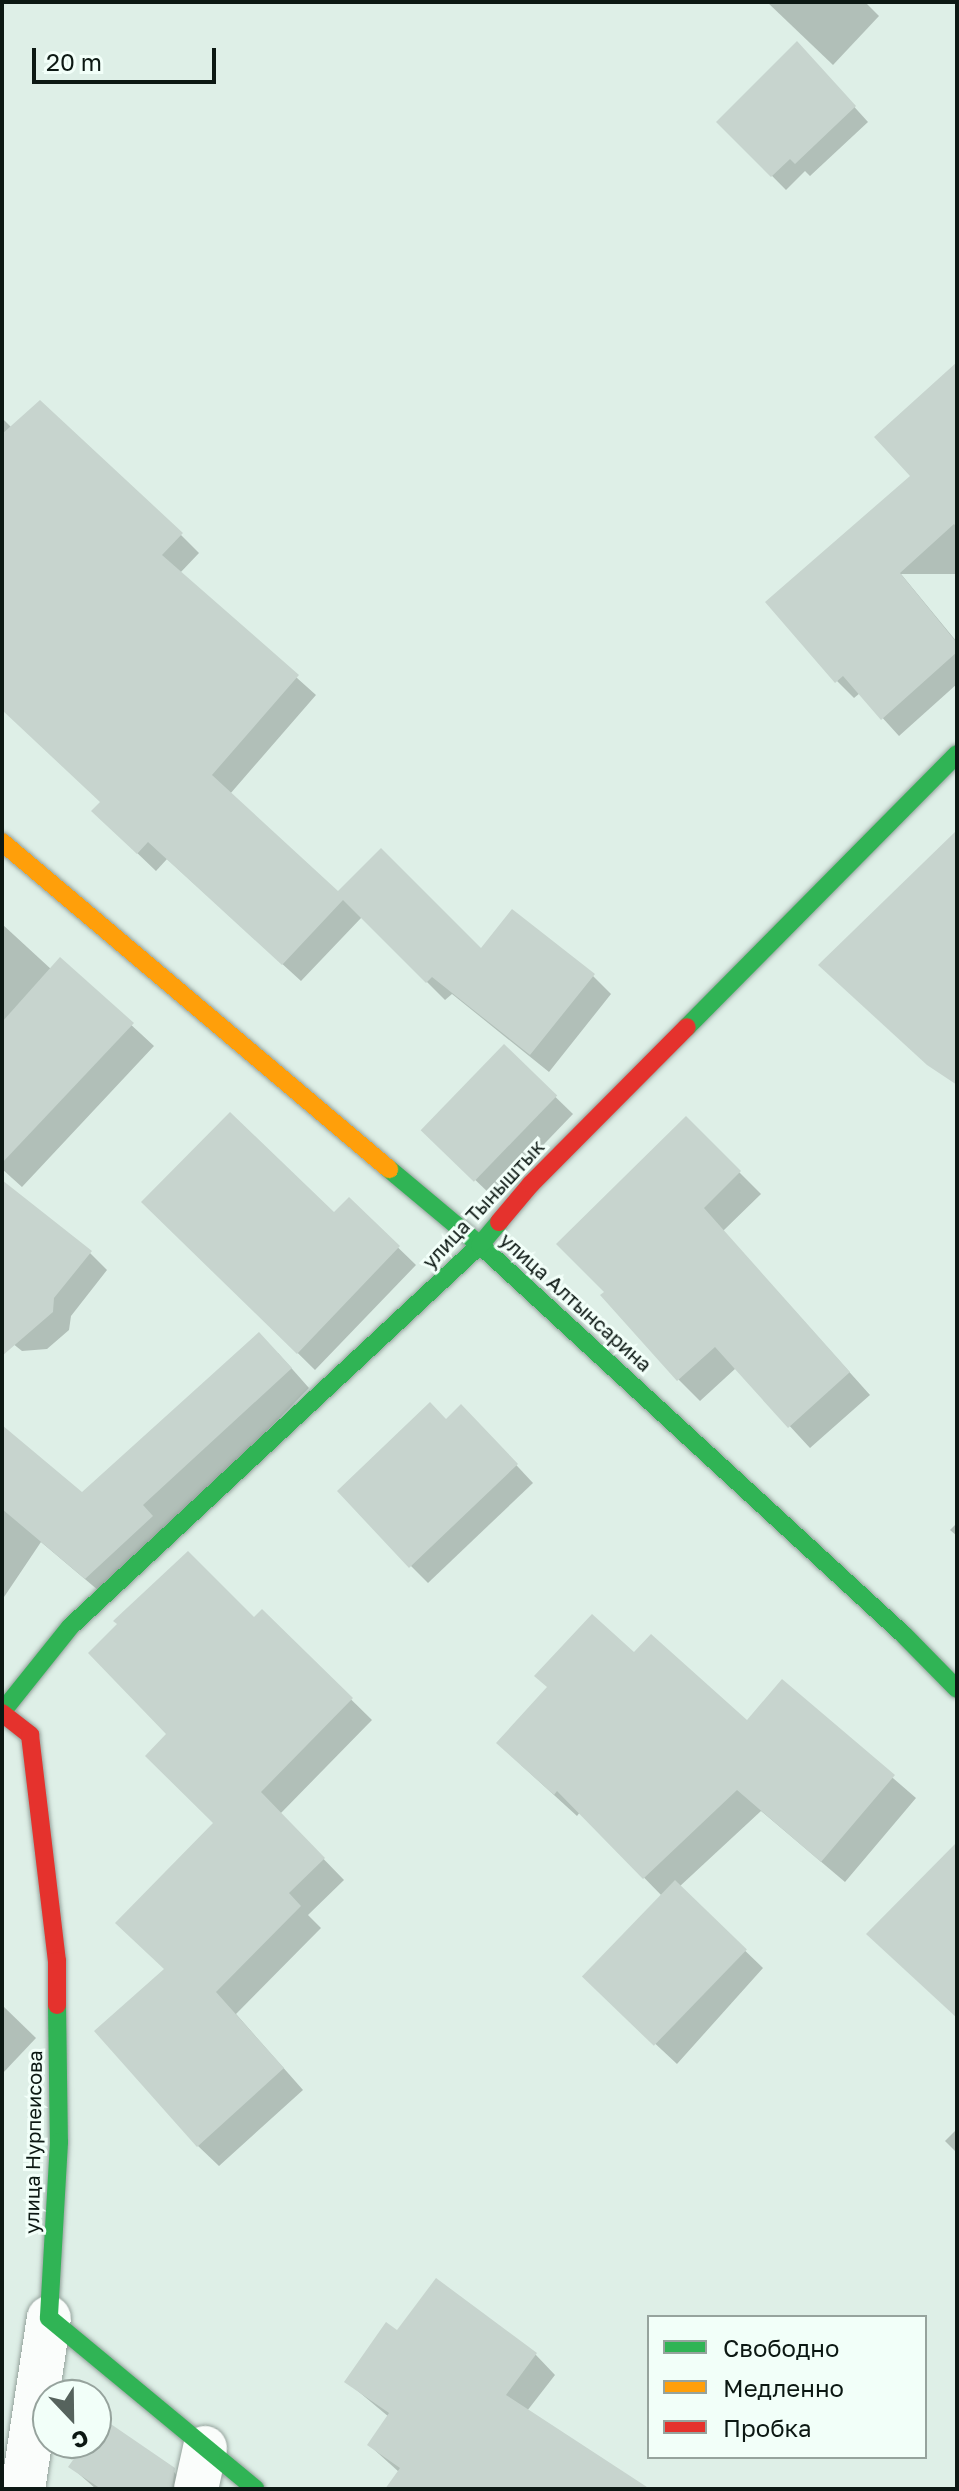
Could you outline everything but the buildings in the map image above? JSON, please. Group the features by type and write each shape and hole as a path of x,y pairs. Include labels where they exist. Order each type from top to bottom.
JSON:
{"street":[{"name":"улица Тыныштык","path":"2,1713 70,1627 480,1245 531,1184 957,754"},
{"name":"улица Алтынсарина","path":"2,842 480,1245 882,1614 957,1689"},
{"name":"улица Нурпеисова","path":"2,1713 30,1735 57,1961 59,2142 49,2318"},
{"path":"49,2318 201,2468 256,2489"},
{"path":"23,2489 49,2318"}],"traffic: fast":[{"path":"687,1027 957,754"},
{"path":"389,1169 480,1245 905,1636 957,1689"},
{"path":"2,1712 70,1627 480,1245 499,1222"},
{"path":"57,2005 59,2142 49,2318 256,2489"}],"traffic: slow":[{"path":"2,842 389,1169"}],"traffic: jam":[{"path":"499,1222 531,1184 687,1027"},
{"path":"2,1713 30,1735 57,1961 57,2005"}]}
